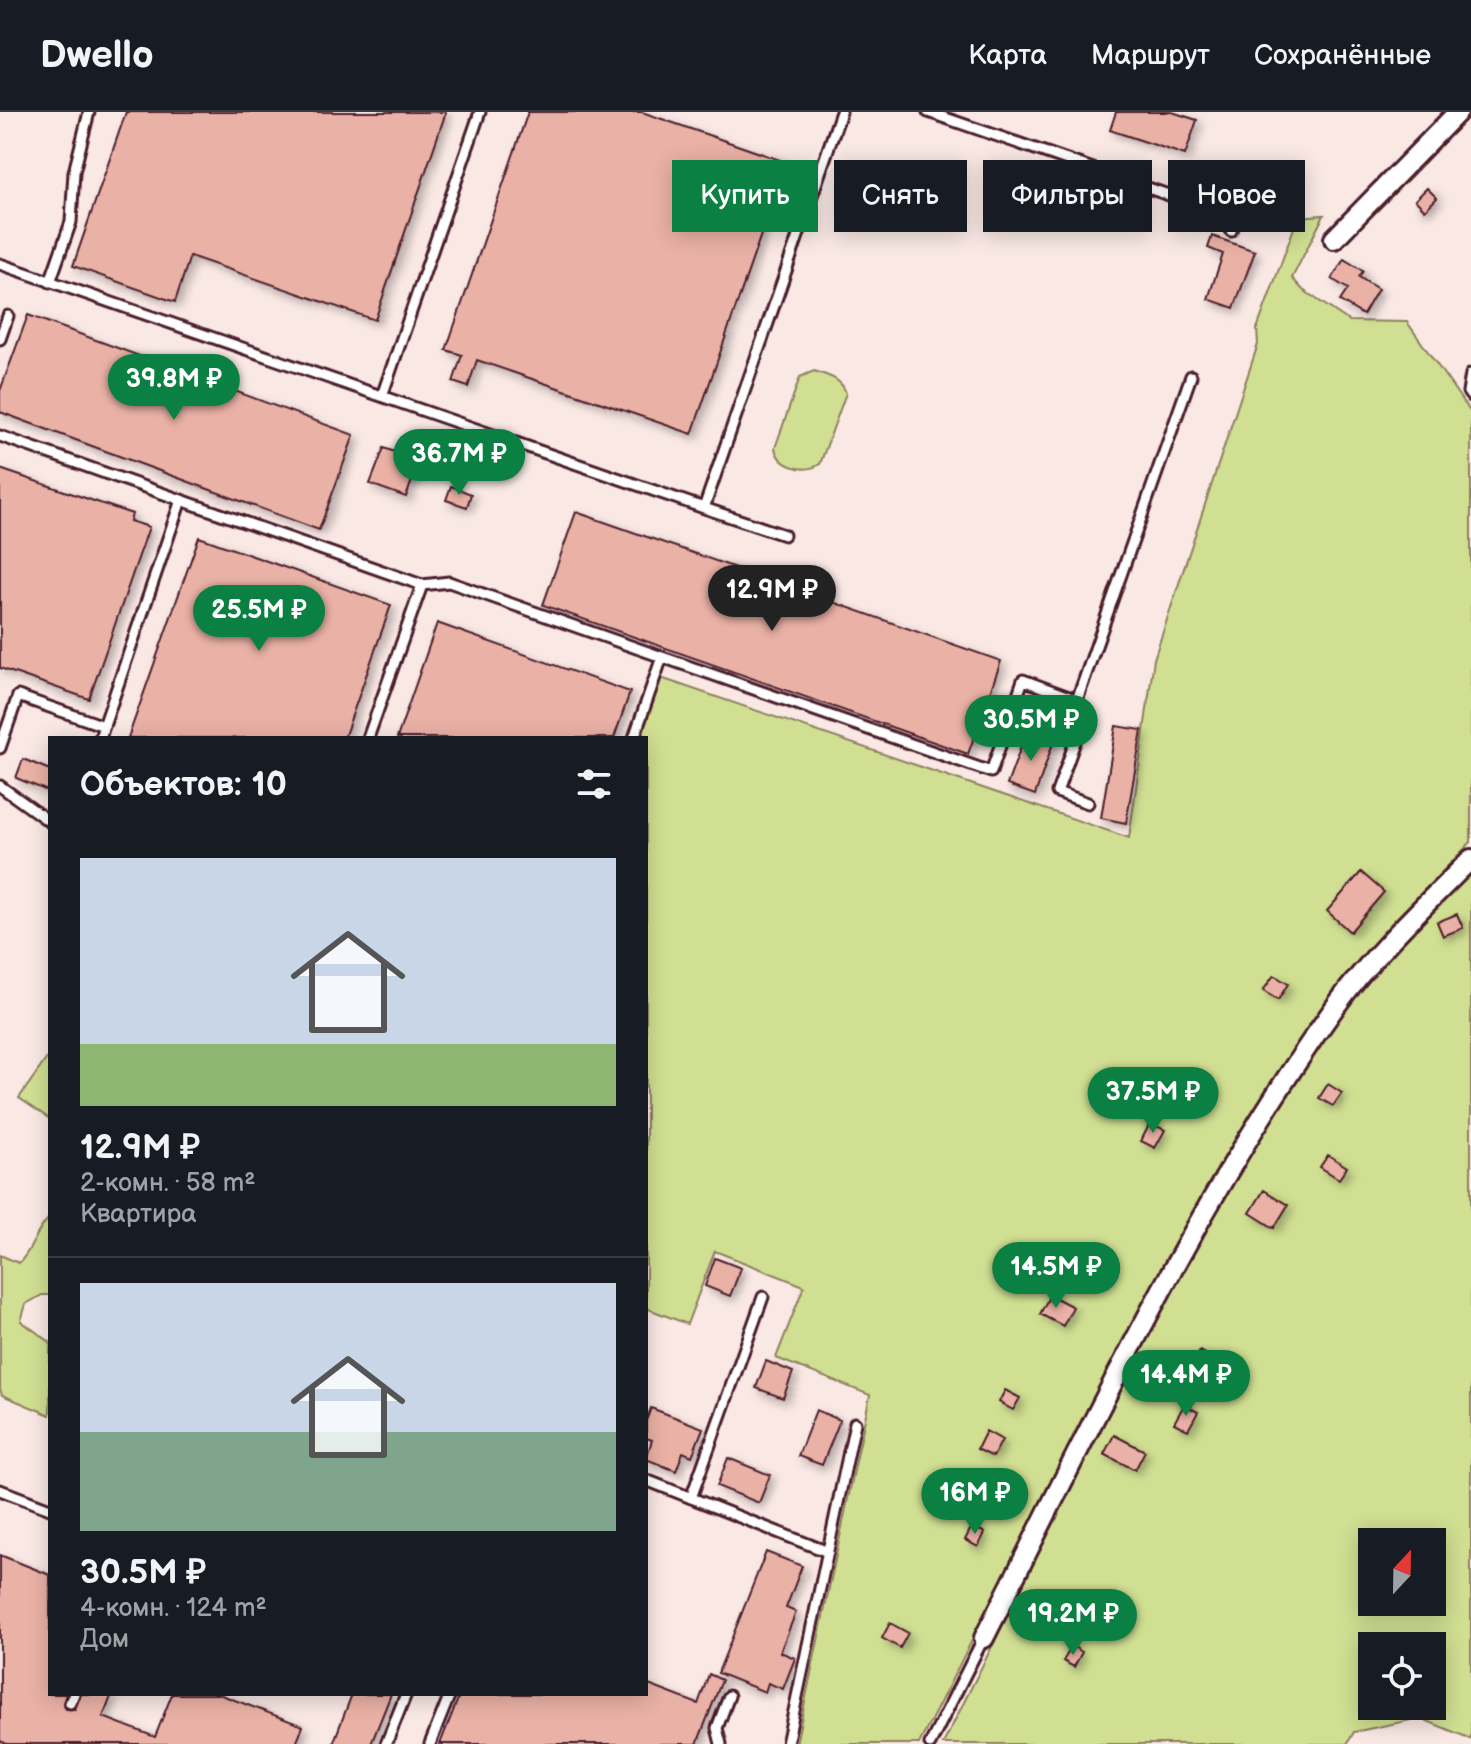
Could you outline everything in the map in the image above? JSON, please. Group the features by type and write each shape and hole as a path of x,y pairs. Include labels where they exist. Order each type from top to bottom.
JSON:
{"street":[{"path":"1334,239 1458,112"},
{"path":"982,1641 1173,1265 1246,1142 1337,1005 1402,928 1471,859"}],"lane":[{"path":"50,282 71,222 74,172 89,112"},
{"path":"382,396 480,112"},
{"path":"704,508 841,112"},
{"path":"928,112 1168,195"},
{"path":"0,264 784,535"},
{"path":"0,339 8,316"},
{"path":"1471,374 1468,392 1471,396"},
{"path":"1077,700 1191,376"},
{"path":"0,436 422,585 449,582 991,772 1023,680 1077,700 1085,714 1057,792 1088,803"},
{"path":"101,736 181,500"},
{"path":"369,736 422,585"},
{"path":"635,736 662,657"},
{"path":"0,748 18,696 104,726"},
{"path":"0,786 48,821"},
{"path":"691,1498 763,1297"},
{"path":"787,1744 855,1423"},
{"path":"648,1481 828,1552"},
{"path":"0,1490 48,1508"},
{"path":"930,1744 982,1641"},
{"path":"386,1744 405,1696"},
{"path":"430,1744 449,1696"},
{"path":"721,1744 717,1728 729,1696"}],"green space":[{"path":"1324,215 1292,278 1303,290 1349,321 1407,322 1471,413 1471,842 1392,924 1329,1000 1237,1136 1166,1260 919,1744 796,1744 870,1395 776,1358 804,1286 715,1251 687,1324 648,1309 648,736 641,736 661,678 1129,838 1154,659 1258,344 1257,329 1293,232 1305,232 1305,216"},
{"path":"814,371 837,381 846,393 820,464 807,468 793,467 777,455 775,448 800,377"},
{"path":"1471,872 1471,1739 1425,1720 1446,1720 1446,1632 1358,1632 1358,1720 1411,1720 1354,1732 1347,1744 943,1744 1182,1268 1256,1145 1344,1010 1410,933"},
{"path":"48,1057 48,1118 19,1098"},
{"path":"48,1219 48,1295 26,1304 21,1321 48,1341 48,1414 2,1395 0,1389 0,1255 19,1263"}],"building":[{"path":"126,112 446,112 375,320 190,256 175,302 73,266"},
{"path":"528,112 642,112 780,160 672,160 672,232 762,232 692,434 477,360 468,387 453,382 462,355 446,350"},
{"path":"1116,112 1172,112 1197,120 1185,155 1110,130"},
{"path":"1427,188 1437,198 1425,210 1415,200"},
{"path":"1212,236 1255,251 1234,308 1208,299 1223,254 1208,248"},
{"path":"1344,259 1363,271 1359,277 1378,289 1363,315 1340,301 1348,289 1332,279"},
{"path":"28,315 354,435 319,530 0,412 0,391"},
{"path":"384,448 419,461 406,497 370,484"},
{"path":"0,469 132,514 130,521 149,527 89,699 0,668"},
{"path":"451,486 471,494 467,507 446,500"},
{"path":"576,512 1001,661 968,754 543,605"},
{"path":"199,537 391,605 345,736 129,736"},
{"path":"437,623 630,692 615,736 398,736"},
{"path":"1116,726 1142,730 1126,823 1101,818"},
{"path":"1027,730 1054,740 1035,795 1007,785"},
{"path":"23,759 48,769 48,791 16,778"},
{"path":"1361,872 1384,892 1350,932 1327,911"},
{"path":"1457,914 1463,928 1443,936 1437,922"},
{"path":"1274,975 1288,984 1278,1000 1263,991"},
{"path":"1328,1084 1342,1093 1333,1106 1319,1098"},
{"path":"1150,1123 1165,1130 1155,1148 1141,1141"},
{"path":"1328,1155 1347,1167 1339,1179 1320,1167"},
{"path":"1264,1190 1288,1205 1274,1228 1250,1213"},
{"path":"715,1258 741,1268 730,1296 705,1286"},
{"path":"1050,1295 1073,1307 1063,1326 1040,1314"},
{"path":"1200,1351 1216,1360 1204,1382 1188,1374"},
{"path":"766,1361 793,1372 783,1398 756,1388"},
{"path":"1005,1390 1020,1398 1013,1410 999,1402"},
{"path":"1184,1405 1198,1412 1188,1430 1174,1423"},
{"path":"651,1408 703,1428 692,1456 683,1452 676,1471 648,1460 652,1440 648,1439"},
{"path":"816,1410 840,1420 822,1465 798,1456"},
{"path":"986,1431 1002,1440 993,1457 977,1449"},
{"path":"1114,1435 1145,1451 1135,1470 1104,1454"},
{"path":"728,1458 770,1475 759,1503 717,1486"},
{"path":"972,1526 985,1533 978,1547 965,1540"},
{"path":"766,1552 802,1566 786,1608 796,1612 780,1652 795,1658 783,1689 768,1683 765,1692 718,1673"},
{"path":"0,1555 48,1574 48,1696 65,1696 63,1703 66,1709 75,1709 80,1696 111,1696 103,1717 155,1737 171,1696 224,1696 303,1726 296,1744 7,1744 0,1741"},
{"path":"890,1623 908,1633 900,1648 882,1638"},
{"path":"1072,1646 1082,1652 1074,1667 1063,1661"},
{"path":"709,1674 722,1680 697,1744 440,1744 459,1696 648,1696 648,1685 698,1704"},
{"path":"351,1696 390,1696 371,1744 333,1744"}]}
